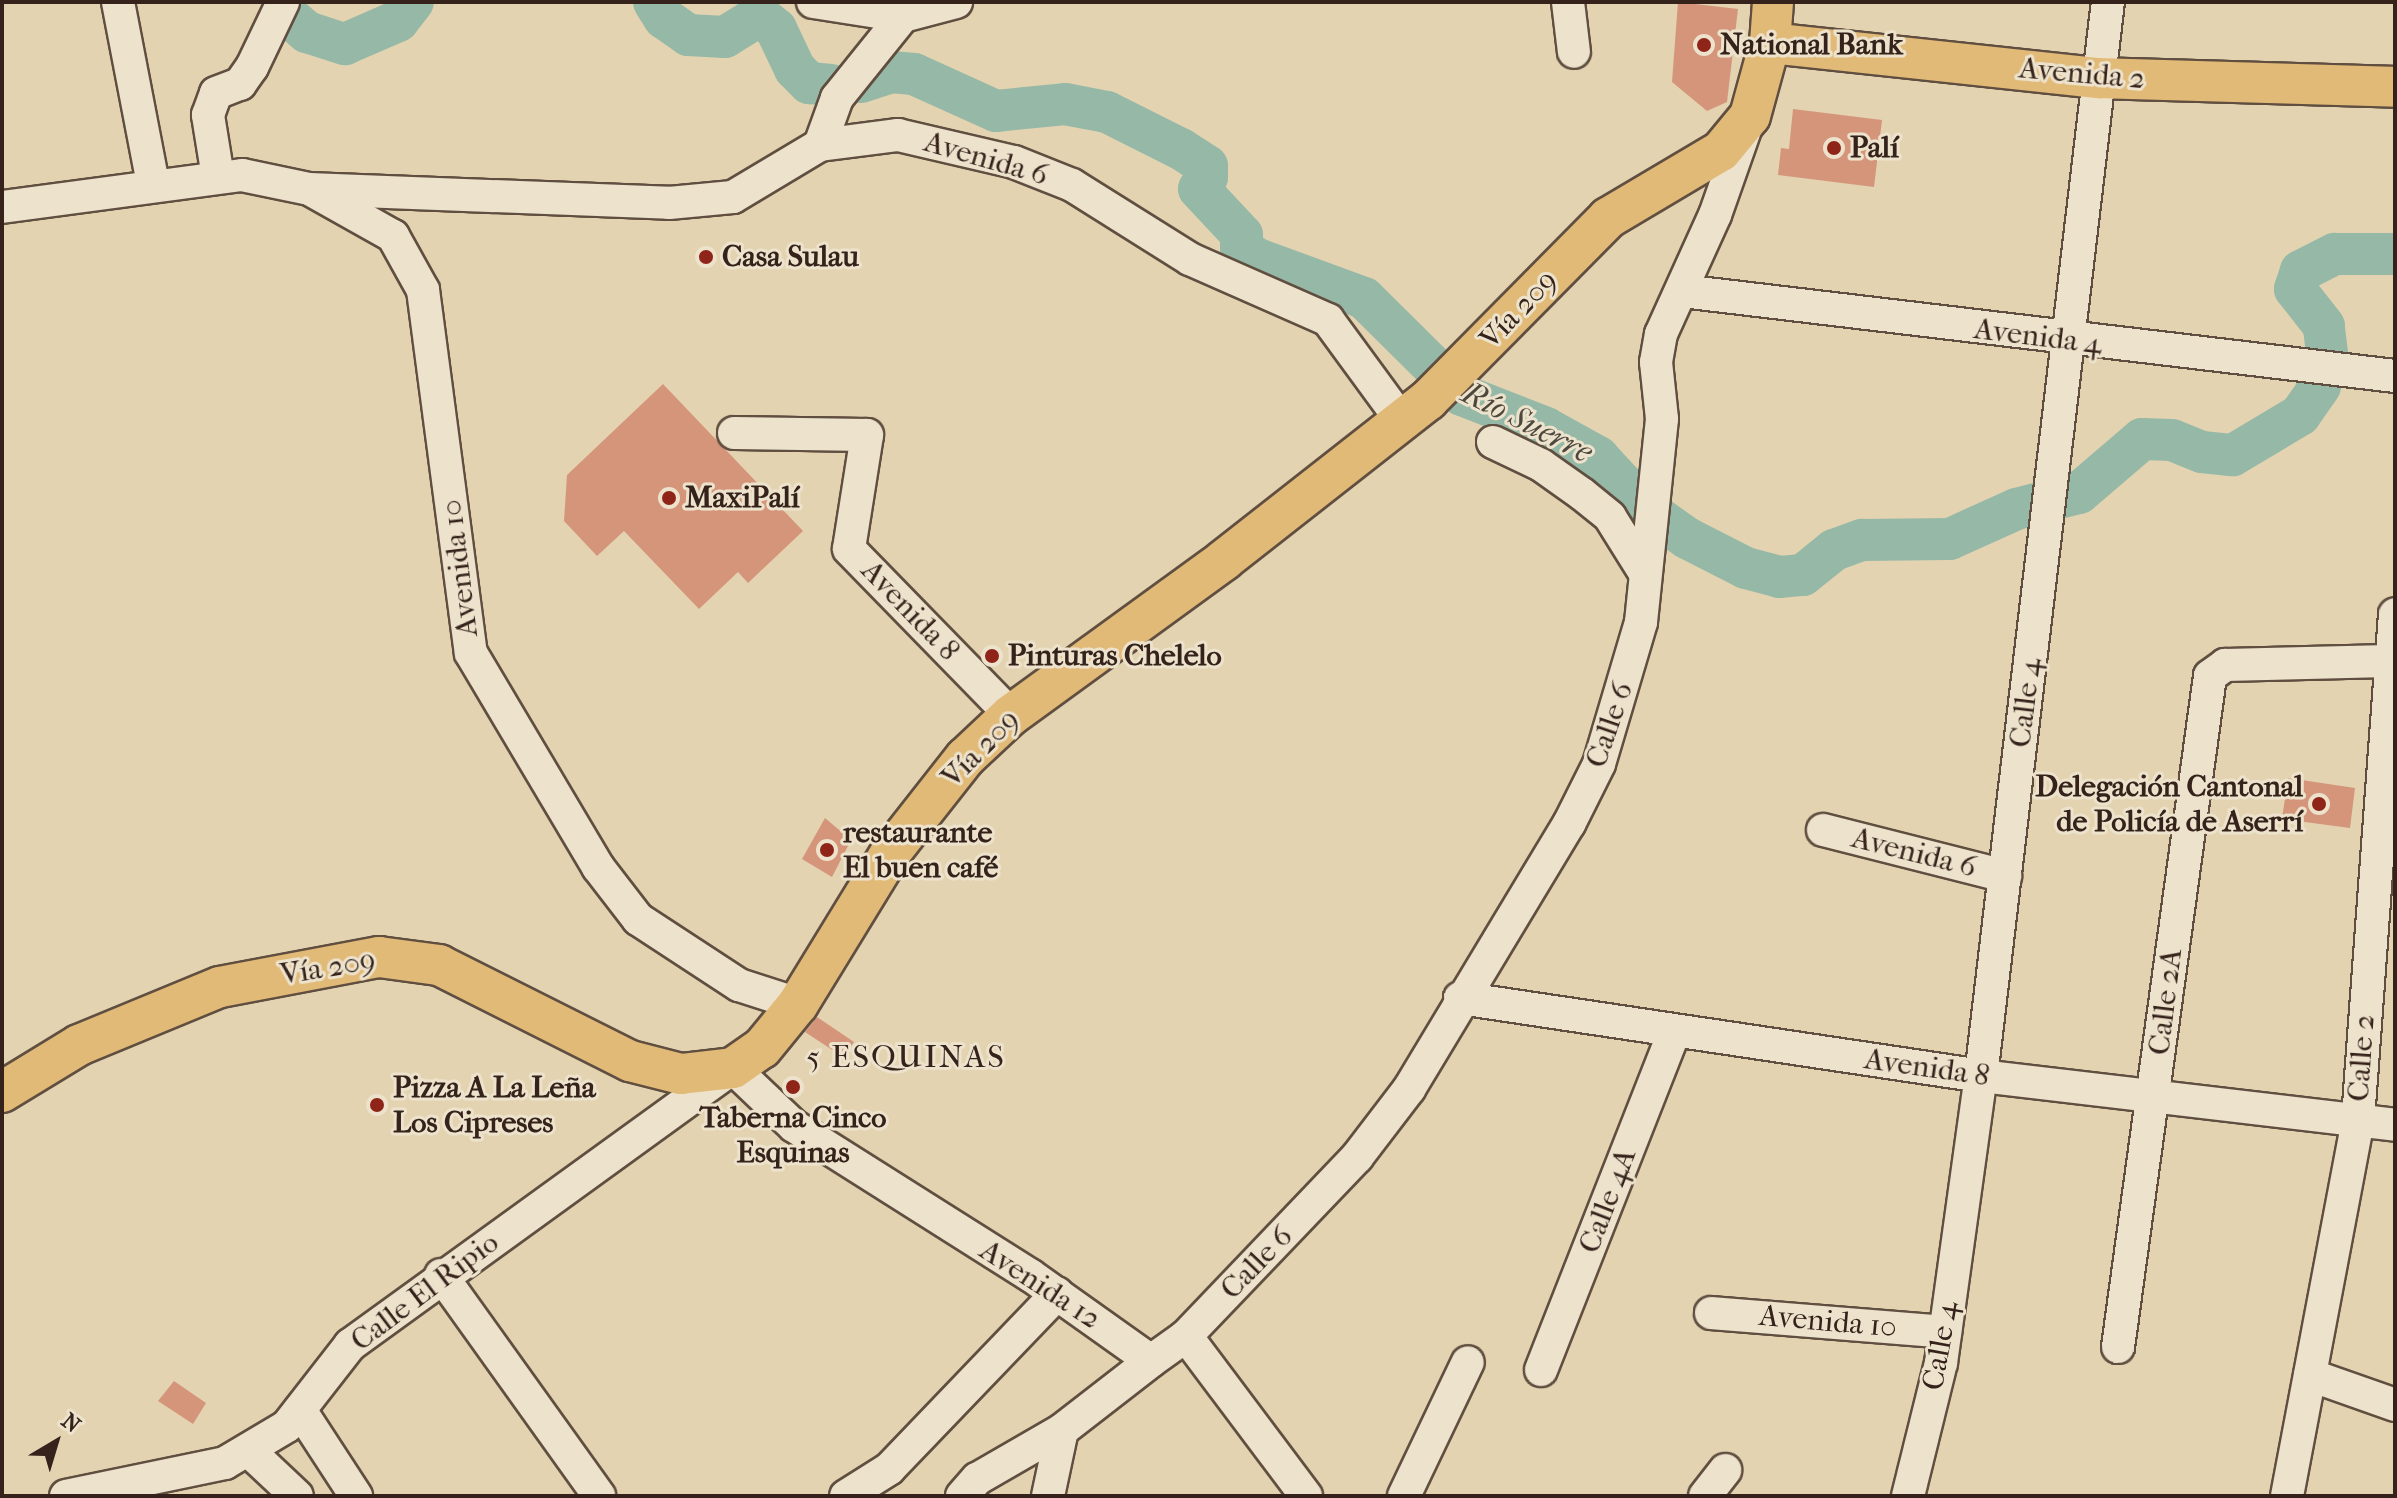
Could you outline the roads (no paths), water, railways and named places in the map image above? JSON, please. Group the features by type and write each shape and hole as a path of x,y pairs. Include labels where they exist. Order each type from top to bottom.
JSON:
{"main road":[{"name":"Calle 6","path":"1750,116 1770,43 1773,2"},
{"name":"Avenida 2","path":"1770,43 2099,78 2395,87"},
{"name":"Vía 209","path":"2,1092 79,1045 220,987 379,957 439,965 630,1061 681,1074 733,1068 762,1048 798,1004 891,852 965,758 1011,715 1224,560 1402,421 1468,362 1608,218 1721,151 1750,116"}],"street":[{"path":"118,2 153,184"},
{"path":"218,177 208,115 216,93 240,84 283,2"},
{"path":"813,2 903,16 956,2"},
{"path":"1568,2 1574,52"},
{"name":"Calle 4","path":"1908,1496 1945,1332 1981,1076 2108,2"},
{"path":"820,145 837,98 903,16"},
{"name":"Calle 6","path":"1186,1336 1357,1157 1409,1089 1460,998 1569,824 1599,764 1641,622 1643,570 1655,495 1662,419 1656,362 1661,334 1682,291 1750,116"},
{"name":"Avenida 6","path":"309,189 669,203 733,197 820,145 898,135 1014,162 1072,185 1190,259 1328,320 1402,421"},
{"path":"2,207 153,184 242,175 309,189"},
{"name":"Avenida 10","path":"309,189 393,236 423,290 471,653 598,867 638,919 739,985 798,1004"},
{"name":"Avenida 4","path":"1682,291 2067,341 2395,376"},
{"name":"Avenida 8","path":"734,433 867,435 849,549 1011,715"},
{"path":"1493,442 1541,465 1610,517 1643,570"},
{"name":"Calle 2","path":"2287,1496 2358,1119 2388,661 2395,614"},
{"name":"Calle 2A","path":"2118,1347 2154,1095 2204,696 2210,676 2225,665 2388,661"},
{"name":"Avenida 6","path":"1823,830 2005,876"},
{"name":"Avenida 8","path":"1460,998 1981,1076 2395,1125"},
{"name":"Calle 4A","path":"1541,1370 1674,1032"},
{"name":"Calle El Ripio","path":"66,1496 225,1463 287,1426 350,1345 441,1275 733,1068"},
{"name":"Avenida 12","path":"733,1068 794,1126 1057,1294 1151,1361"},
{"path":"441,1275 599,1496"},
{"path":"846,1496 889,1469 1057,1294"},
{"name":"Avenida 10","path":"1711,1313 1945,1332"},
{"path":"962,1496 977,1479 1062,1430 1186,1336 1306,1496"},
{"path":"1404,1496 1468,1362"},
{"path":"2310,1375 2395,1405"},
{"path":"300,1410 356,1496"},
{"path":"1052,1494 1062,1430"},
{"path":"248,1450 297,1496"},
{"path":"1705,1496 1725,1470"}],"waterway":[{"name":"Río Suerre","path":"286,14 307,32 345,44 398,21 413,2"},
{"name":"Río Suerre","path":"654,2 664,18 688,35 725,37 754,19 765,20 776,29 795,69 809,83 831,85"},
{"name":"Río Suerre","path":"861,82 891,72 914,74 996,111 1065,104 1107,112 1181,149 1207,166 1207,177 1199,189 1242,235 1241,247 1255,258 1364,298 1462,395 1546,428 1598,457 1646,509 1687,538 1746,568 1779,577 1803,575 1834,550 1862,540 1950,539 2016,509 2079,493 2142,439 2172,440 2202,452 2233,455 2300,415 2320,386"},
{"name":"Río Suerre","path":"2328,361 2324,326 2295,289 2301,271 2335,254 2395,254"}],"place":[{"name":"National Bank","path":"1704,45"},
{"name":"Palí","path":"1834,148"},
{"name":"Casa Sulau","path":"706,257"},
{"name":"MaxiPalí","path":"669,498"},
{"name":"Pinturas Chelelo","path":"992,656"},
{"name":"Delegación Cantonal de Policía de Aserrí","path":"2319,804"},
{"name":"restaurante El buen café","path":"827,850"},
{"name":"Taberna Cinco Esquinas","path":"793,1087"},
{"name":"Pizza A La Leña Los Cipreses","path":"377,1105"}],"district":[{"name":"5 ESQUINAS","path":"906,1057"}]}
